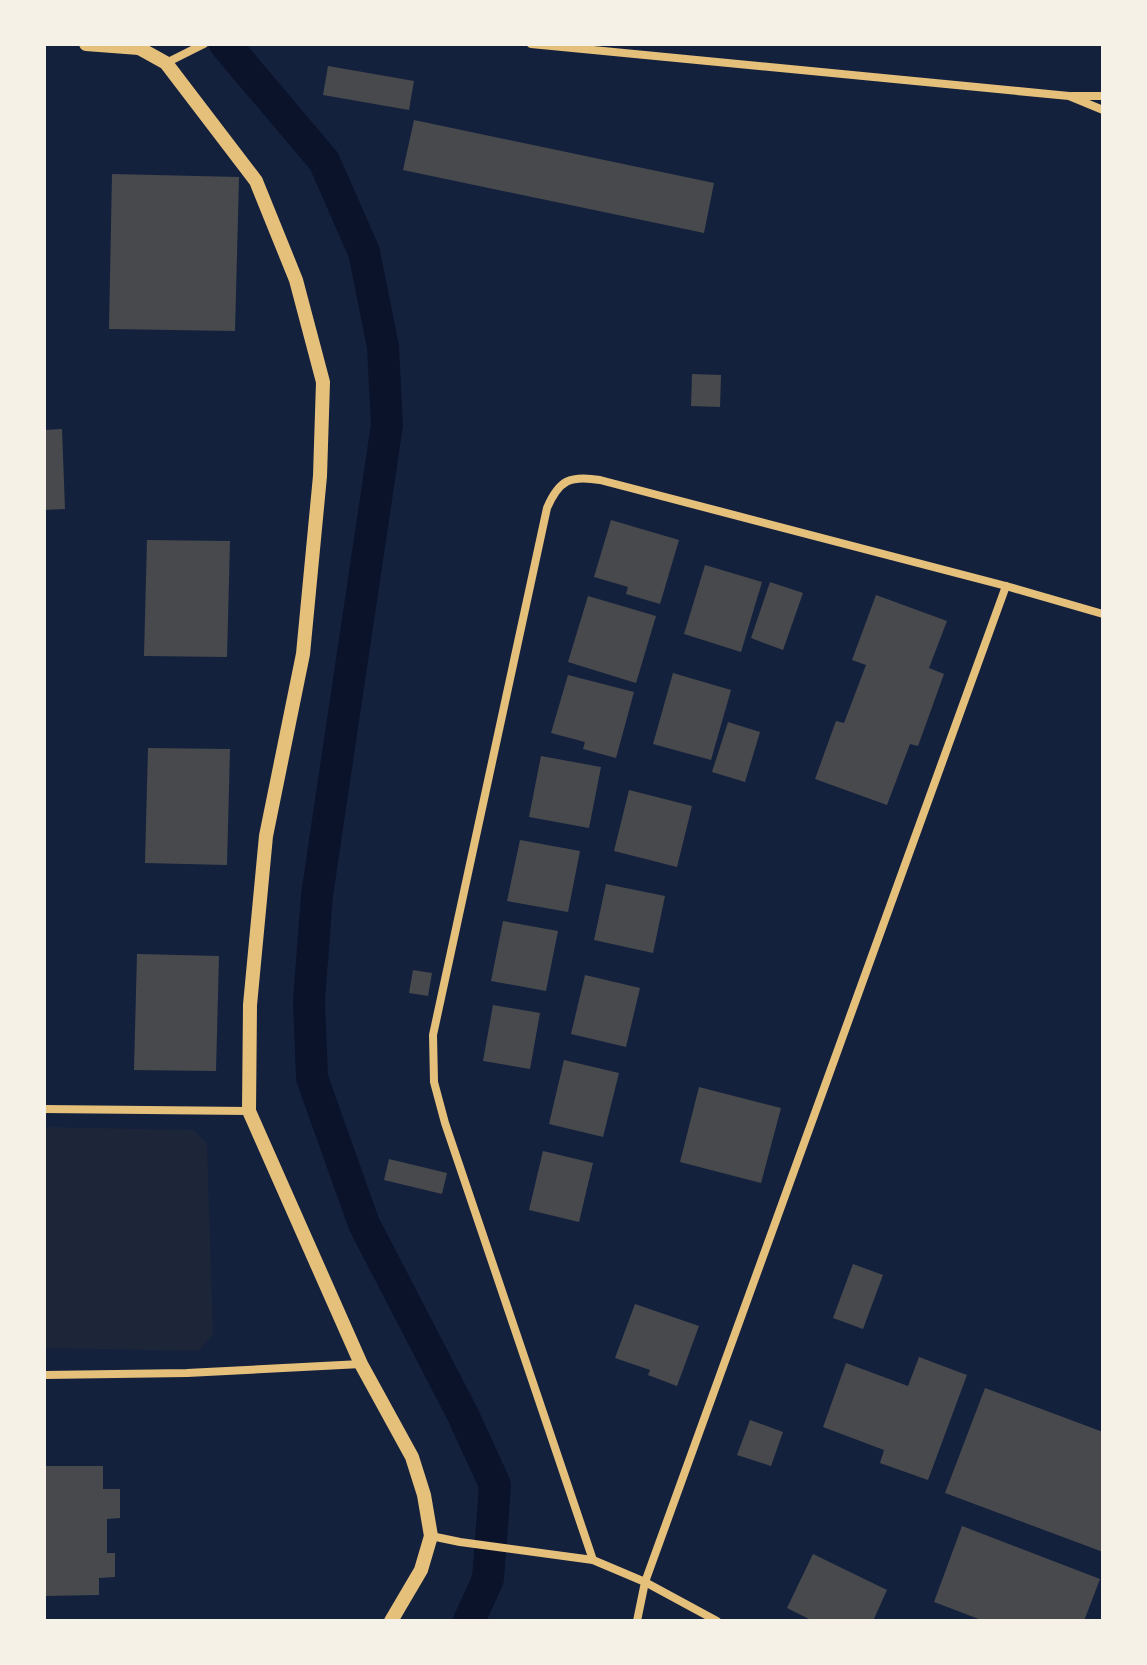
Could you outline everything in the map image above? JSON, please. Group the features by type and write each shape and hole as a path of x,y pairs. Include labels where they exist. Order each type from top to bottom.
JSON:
{"street":[{"path":"86,44 138,46 166,63 256,181 296,280 323,382 320,476 303,654 266,836 250,1005 249,1111 361,1364 412,1457 424,1495 431,1536 421,1570 391,1621"},
{"path":"166,63 204,44"},
{"path":"531,44 1069,96 1103,96"},
{"path":"1069,96 1103,110"},
{"path":"593,1560 445,1123 434,1082 433,1035 547,508 554,492 566,481 581,477 600,480 1103,614"},
{"path":"637,1621 645,1582 1006,586"},
{"path":"44,1109 249,1111"},
{"path":"44,1375 187,1373 361,1364"},
{"path":"431,1536 593,1560 645,1582 717,1621"}],"shaded area":[{"path":"44,1127 194,1130 207,1144 213,1335 198,1351 44,1348"}],"building":[{"path":"328,66 414,81 409,110 323,95"},
{"path":"414,120 714,183 704,233 403,170"},
{"path":"112,174 239,177 235,331 109,329"},
{"path":"692,374 721,375 720,407 691,406"},
{"path":"62,429 65,509 44,510 44,430"},
{"path":"611,520 679,540 660,604 626,594 628,587 594,577"},
{"path":"147,540 230,541 227,657 144,656"},
{"path":"705,565 762,582 741,652 684,634"},
{"path":"770,582 803,593 783,650 751,638"},
{"path":"876,595 947,621 929,668 944,674 918,746 910,744 887,805 815,779 836,721 844,723 866,665 852,660"},
{"path":"588,596 656,616 636,683 568,662"},
{"path":"673,673 731,690 711,760 653,744"},
{"path":"568,675 634,692 616,758 583,749 585,742 551,733"},
{"path":"728,722 760,732 745,782 712,772"},
{"path":"148,748 230,749 227,865 145,863"},
{"path":"541,756 601,767 589,828 529,817"},
{"path":"629,790 692,806 677,867 614,851"},
{"path":"520,840 580,851 568,912 507,901"},
{"path":"606,884 665,896 653,953 594,940"},
{"path":"503,921 558,931 546,991 491,981"},
{"path":"137,954 219,956 216,1071 134,1070"},
{"path":"413,970 432,973 428,996 409,993"},
{"path":"585,975 640,988 626,1047 571,1034"},
{"path":"493,1005 540,1013 530,1069 483,1061"},
{"path":"564,1060 619,1073 603,1137 549,1124"},
{"path":"699,1087 781,1108 761,1183 680,1162"},
{"path":"543,1151 593,1163 579,1222 529,1210"},
{"path":"389,1159 447,1173 442,1194 384,1180"},
{"path":"853,1264 883,1275 863,1329 833,1318"},
{"path":"635,1304 699,1326 677,1386 648,1375 650,1370 615,1358"},
{"path":"919,1357 967,1375 928,1480 880,1463 884,1450 823,1427 846,1363 908,1386"},
{"path":"985,1388 1103,1432 1103,1552 945,1493"},
{"path":"750,1420 783,1432 771,1466 737,1455"},
{"path":"44,1466 103,1466 103,1489 120,1489 120,1518 107,1519 107,1553 115,1553 115,1577 99,1578 99,1595 44,1596"},
{"path":"962,1526 1100,1579 1084,1621 984,1621 934,1602"},
{"path":"813,1554 887,1590 873,1621 813,1621 787,1608"}],"waterway":[{"path":"225,44 324,161 364,252 383,347 387,425 317,895 309,1000 312,1078 364,1224 462,1413 495,1485 488,1579 469,1621"}]}
